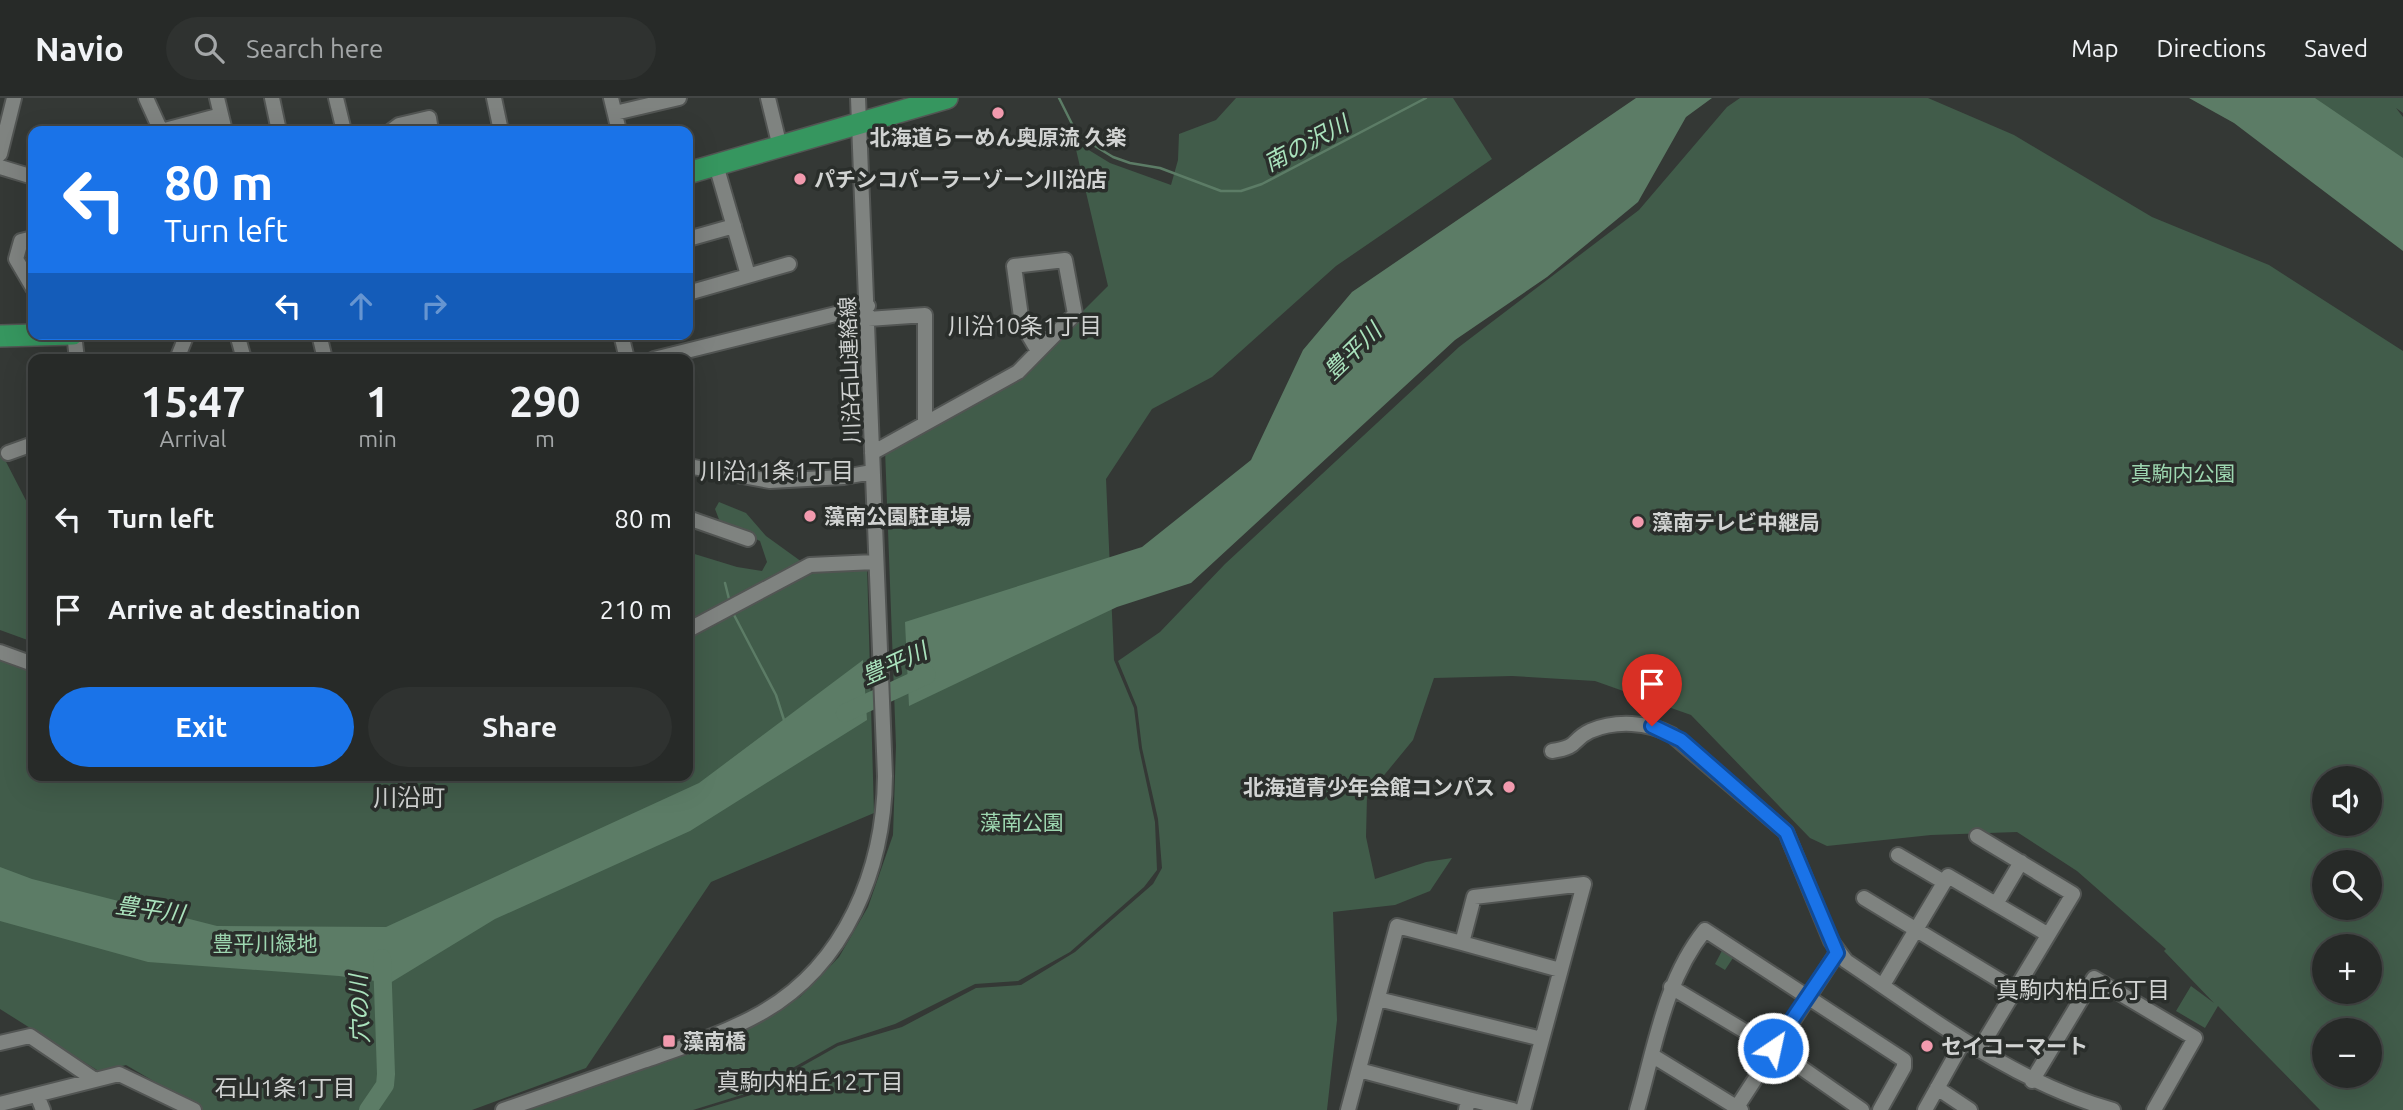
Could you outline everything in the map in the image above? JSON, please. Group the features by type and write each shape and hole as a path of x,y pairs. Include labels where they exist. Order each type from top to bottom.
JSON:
{"highway":[{"path":"693,172 947,98"},
{"path":"0,336 28,336"}],"street":[{"path":"0,154 14,98"},
{"path":"146,98 159,126"},
{"path":"218,98 224,126"},
{"path":"272,98 278,126"},
{"path":"336,98 343,126"},
{"path":"494,98 500,126"},
{"path":"618,126 613,105 679,98"},
{"path":"768,98 780,147"},
{"name":"川沿石山連絡線","path":"503,1110 710,1037 763,1012 797,986 834,947 860,902 883,827 885,776 858,98"},
{"path":"180,126 221,115"},
{"path":"398,126 429,118 430,126"},
{"path":"716,165 748,275"},
{"path":"0,167 28,175"},
{"path":"693,238 734,226"},
{"path":"28,239 21,241 16,259 28,278"},
{"path":"872,453 1018,372 1075,314 1065,260 1014,266 1022,324 1038,351"},
{"path":"693,292 789,264"},
{"path":"677,354 868,313 925,315 925,423"},
{"path":"8,453 28,446"},
{"path":"693,467 770,481 844,477 872,472"},
{"path":"693,520 748,539"},
{"path":"693,627 810,565 875,562"},
{"path":"0,652 28,662"},
{"path":"1552,751 1569,749 1590,732 1629,724 1652,726 1681,740 1786,832 1837,953 1979,1050 2032,1081 2113,1110"},
{"path":"1977,836 2073,894 1979,1050"},
{"path":"1898,855 1944,882"},
{"path":"1996,904 2021,862"},
{"path":"1883,985 1948,876 2047,934"},
{"path":"1462,943 1474,897 1584,884 1522,1110"},
{"path":"1864,898 2014,989"},
{"path":"1348,1110 1397,926 1560,970"},
{"path":"1637,1110 1671,987 1690,949 1705,930 1904,1060 1904,1067 1880,1110"},
{"path":"1653,1056 1738,1109 1773,1048 1837,953"},
{"path":"2032,1081 2094,978 2195,1038 2154,1110"},
{"path":"1671,987 1773,1048 1862,1110"},
{"path":"1378,999 1542,1039"},
{"path":"0,1043 30,1036 95,1080"},
{"path":"1925,1110 1964,1040"},
{"path":"1359,1070 1467,1105 1513,1110"},
{"path":"0,1104 119,1073 194,1110"},
{"path":"1937,1088 1970,1110"},
{"path":"37,1095 43,1110"}],"green space":[{"name":"藻南公園","path":"1236,98 1453,98 1492,159 1336,266 1212,377 1152,409 1106,479 1114,660 1134,708 1139,748 1155,822 1157,870 1144,887 1070,952 1018,981 975,984 895,1024 837,1043 748,1093 693,1110 527,1110 745,1028 800,997 839,957 868,907 893,835 896,746 885,449 981,395 1066,328 1108,286 1074,141 1110,163 1171,185 1178,160 1179,134 1216,120"},
{"name":"真駒内公園","path":"1740,98 1928,98 2014,135 2152,217 2269,265 2403,351 2403,1110 2320,1110 2218,1006 2205,1028 2176,1011 2191,986 2214,1003 2164,951 2166,949 2077,871 2017,832 1931,835 1827,846 1810,838 1691,715 1595,681 1512,676 1434,678 1413,740 1367,796 1366,837 1375,879 1426,862 1452,858 1430,891 1395,905 1333,912 1337,1020 1327,1110 701,1110 751,1095 838,1046 902,1027 976,988 1021,985 1075,952 1153,884 1162,868 1158,819 1142,748 1137,707 1118,661 1160,632 1225,564 1459,347 1639,210 1727,107"},
{"path":"2312,98 2403,98 2403,113 2396,108 2403,117 2403,169"},
{"path":"3,456 28,504 28,640 0,630 0,457"},
{"path":"719,502 746,513 766,536 802,562 693,620 693,554 737,567 762,571 767,562 760,541 720,522 715,509"},
{"name":"豊平川緑地","path":"867,565 874,813 711,882 586,1068 472,1110 203,1110 126,1065 100,1072 0,1009 0,655 28,665 28,781 693,781 693,630 808,570"},
{"path":"1725,945 1737,952 1725,970 1715,964"}],"water":[{"path":"1636,98 1712,98 1686,117 1638,202 1547,277 1455,340 1191,583 1117,607 909,706 905,622 1142,547 1251,460 1303,350 1352,292"},
{"path":"2189,98 2315,98 2403,158 2403,251 2234,123"},
{"path":"863,660 867,720 690,831 495,919 390,983 339,976 148,962 0,921 0,867 32,879 217,926 386,927 699,783"}],"waterway":[{"name":"南の沢川","path":"1059,98 1072,124 1085,140 1113,157 1160,168 1221,191 1241,191 1262,184 1426,98"},
{"path":"725,583 730,603"},
{"path":"733,613 776,695 784,720"},
{"name":"豊平川","path":"845,713 927,675"},
{"name":"穴の川","path":"368,1110 385,1085 382,958"}],"place":[{"name":"北海道らーめん奥原流 久楽","path":"998,113"},
{"name":"パチンコパーラーゾーン川沿店","path":"800,179"},
{"name":"藻南公園駐車場","path":"810,516"},
{"name":"藻南テレビ中継局","path":"1638,522"},
{"name":"北海道青少年会館コンパス","path":"1509,787"},
{"name":"藻南橋","path":"669,1041"},
{"name":"セイコーマート","path":"1927,1046"}],"district":[{"name":"川沿10条1丁目","path":"1025,325"},
{"name":"川沿11条1丁目","path":"777,470"},
{"name":"川沿町","path":"409,797"},
{"name":"真駒内柏丘6丁目","path":"2083,989"},
{"name":"真駒内柏丘12丁目","path":"810,1081"},
{"name":"石山1条1丁目","path":"285,1087"}],"route":[{"path":"1652,726 1681,740 1778,822 1793,842 1837,953 1773,1048"}]}
